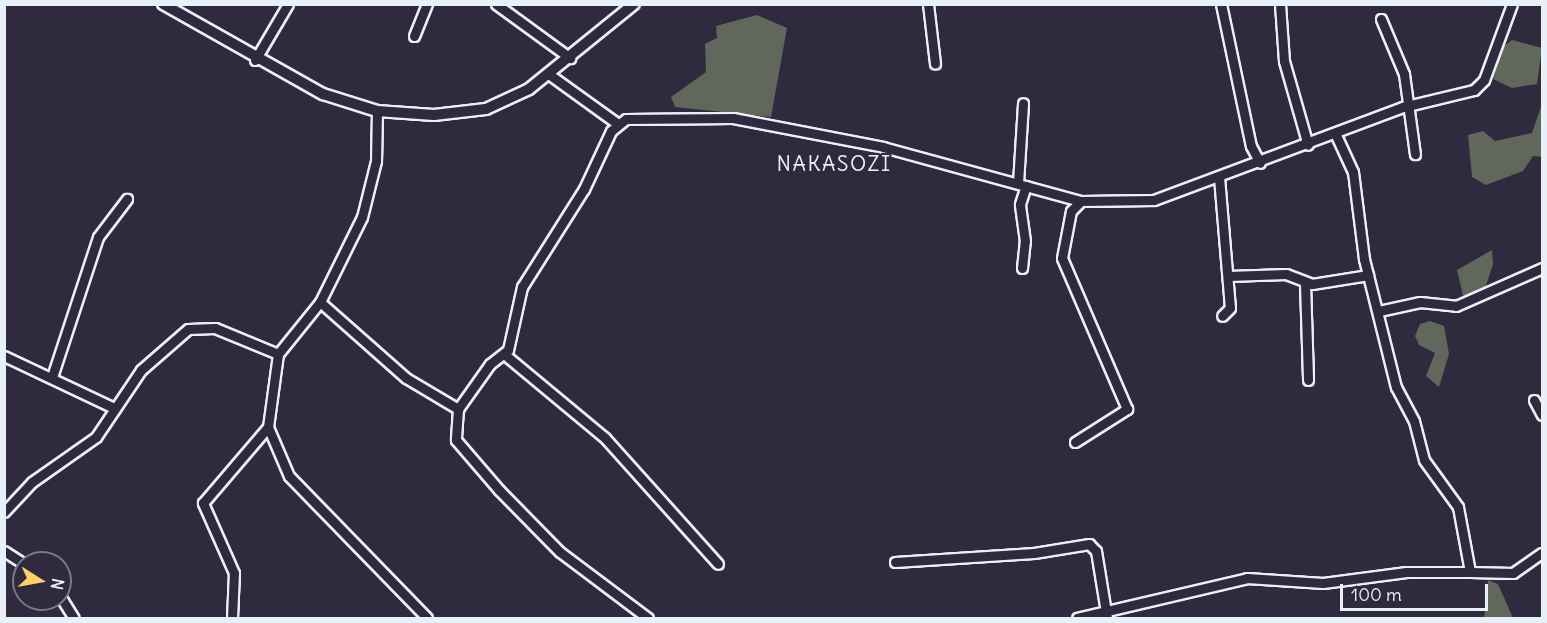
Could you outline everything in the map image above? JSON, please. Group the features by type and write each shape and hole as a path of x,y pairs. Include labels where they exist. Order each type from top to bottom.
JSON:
{"street":[{"path":"163,4 255,60 323,94 377,111 468,113 504,102 550,75 619,8 634,4"},
{"path":"255,60 288,4"},
{"path":"414,36 427,4"},
{"path":"496,4 570,58"},
{"path":"928,4 935,64"},
{"path":"1221,4 1251,146 1260,163"},
{"path":"1280,4 1284,61 1308,145"},
{"path":"550,75 618,124 675,116 732,118 883,147 1081,201 1168,198 1411,104 1481,86 1512,4"},
{"path":"1381,19 1411,104 1415,154"},
{"path":"1022,268 1026,249 1020,204 1023,103"},
{"path":"377,111 370,192 320,302 278,354 268,427 289,476 427,618"},
{"path":"618,124 522,287 514,336 504,354 458,409 456,440 499,490 560,552 648,618"},
{"path":"1335,133 1353,172 1368,275 1379,311 1396,387 1414,421 1424,460 1458,507 1470,572"},
{"path":"1218,177 1230,308 1222,316"},
{"path":"52,377 98,237 127,199"},
{"path":"1075,442 1127,409 1062,258 1065,230 1081,201"},
{"path":"1379,311 1420,302 1456,306 1542,268"},
{"path":"1228,276 1286,274 1305,283 1368,275"},
{"path":"1305,283 1308,381"},
{"path":"320,302 406,378 458,409"},
{"path":"4,512 32,482 96,437 141,370 188,329 214,328 278,354"},
{"path":"504,354 605,438 718,564"},
{"path":"4,356 114,408"},
{"path":"1534,400 1542,415"},
{"path":"232,618 234,573 202,502 268,427"},
{"path":"896,562 1035,553 1089,544 1096,551 1107,615"},
{"path":"1077,618 1107,615 1254,577 1323,583 1406,572 1513,573 1542,553"}],"green space":[{"path":"757,15 787,28 771,117 675,107 671,97 706,72 705,44 717,38 716,26"},
{"path":"1512,40 1542,48 1537,84 1512,88 1493,79 1504,46"},
{"path":"1542,104 1542,157 1533,156 1523,171 1486,185 1472,177 1468,135 1483,131 1495,141 1532,133"},
{"path":"1492,250 1493,264 1483,295 1464,300 1457,270"},
{"path":"1430,321 1444,326 1449,354 1439,387 1426,376 1435,353 1419,345 1415,336 1420,324"},
{"path":"1488,580 1498,584 1513,618 1484,618"}],"district":[{"name":"NAKASOZI","path":"834,164"}]}
